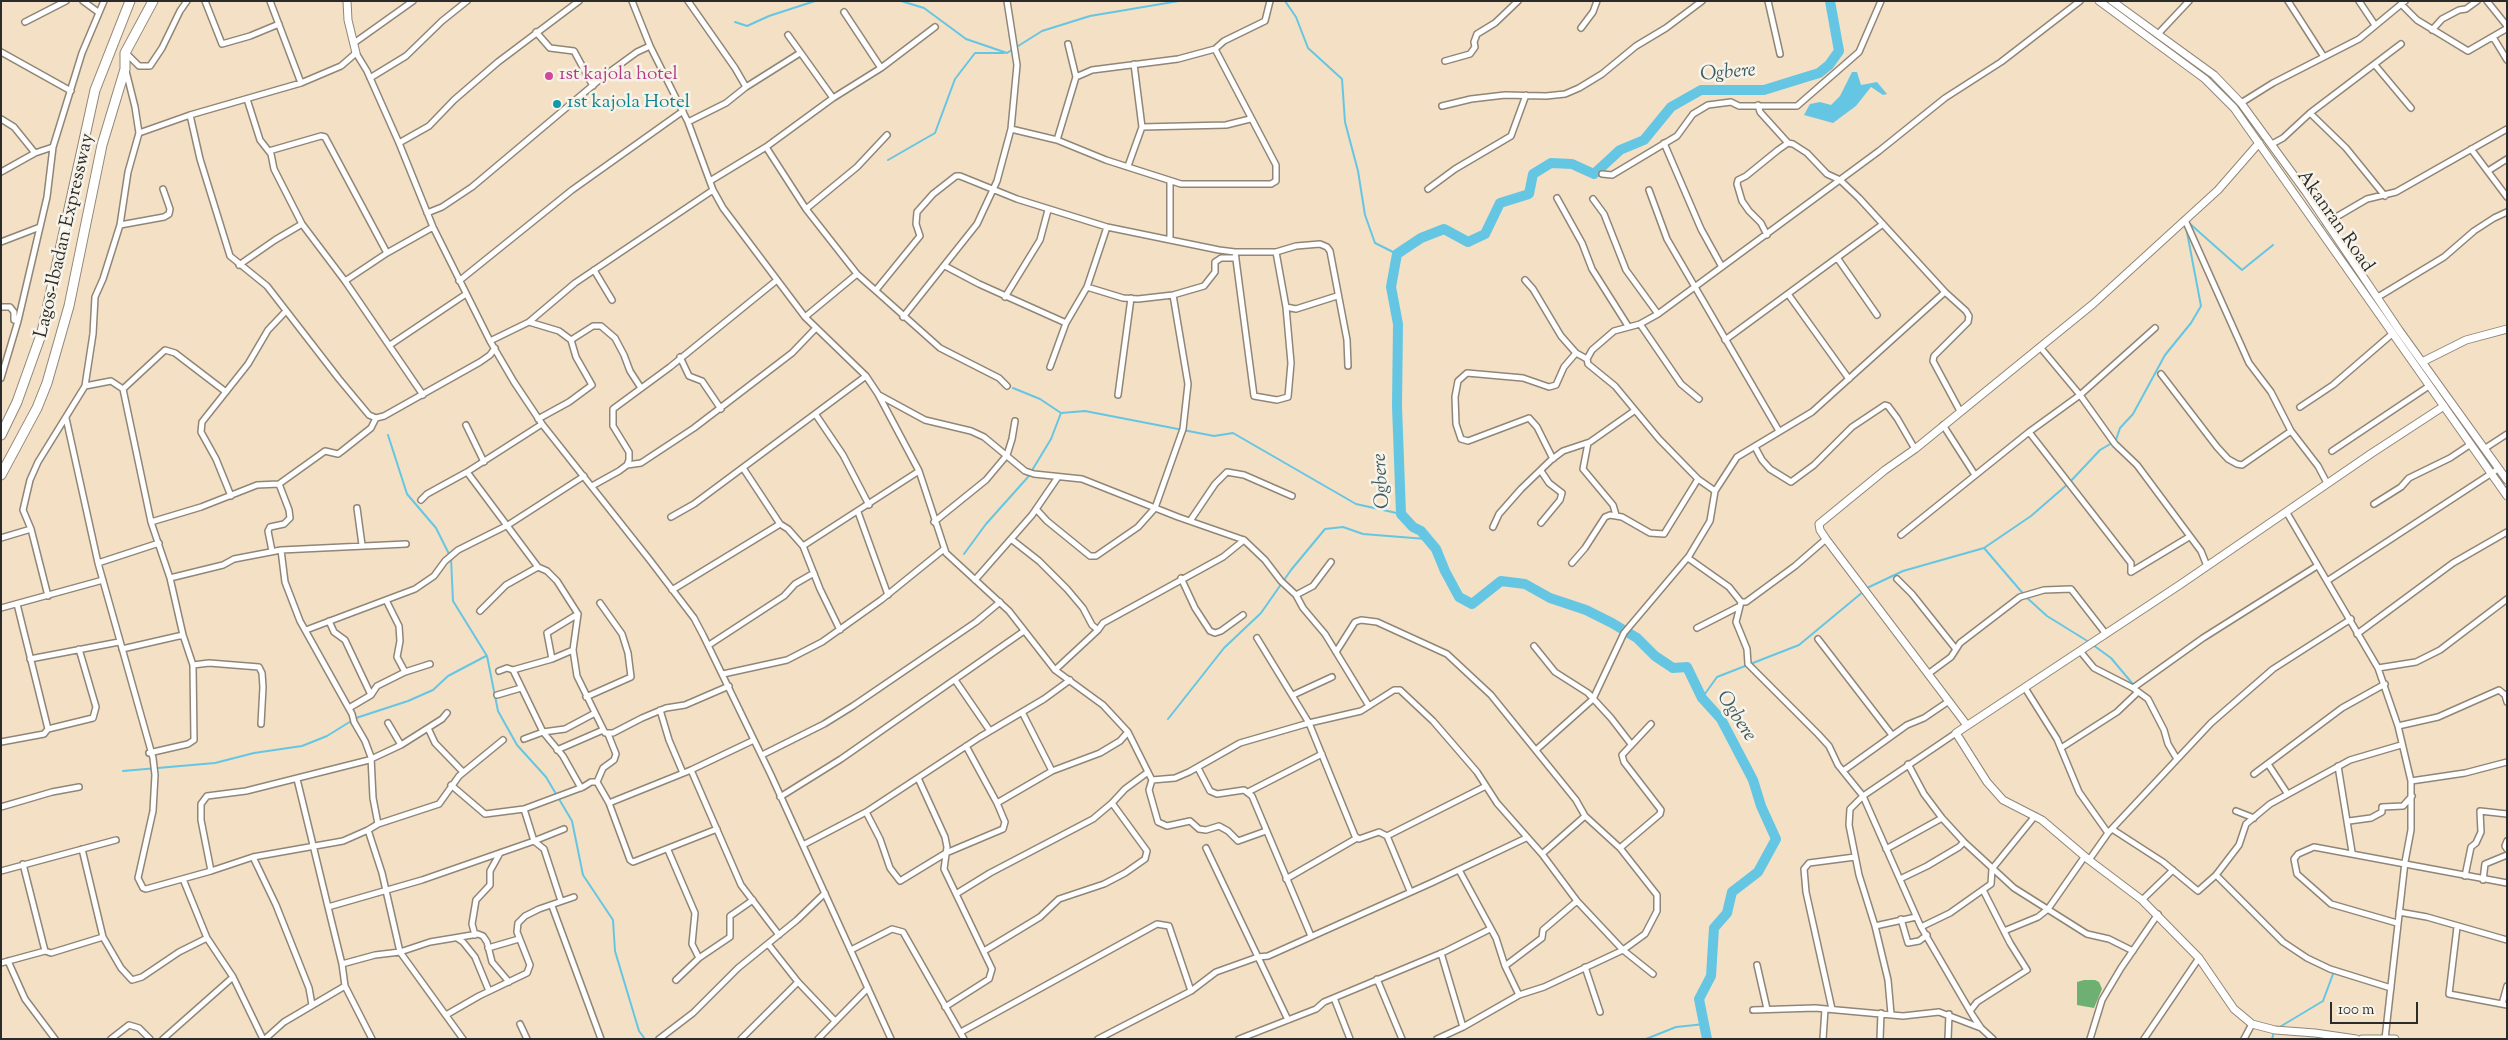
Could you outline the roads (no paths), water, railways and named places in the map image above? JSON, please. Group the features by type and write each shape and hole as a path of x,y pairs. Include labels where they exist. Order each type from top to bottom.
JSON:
{"highway":[{"name":"Lagos-Ibadan Expressway","path":"1,435 17,402 42,332 95,90 130,1"},
{"name":"Lagos-Ibadan Expressway","path":"1,474 47,384 69,306 102,145 125,68 125,53 153,1"}],"street":[{"path":"25,22 66,1"},
{"path":"83,1 98,12"},
{"path":"1,378 18,321 47,196 53,147 82,53 104,1"},
{"path":"125,53 138,66 150,66 162,48 180,10 187,1"},
{"path":"205,1 222,44 250,36 279,24"},
{"path":"270,1 301,83"},
{"path":"347,1 348,20 356,53 370,78 433,227 459,282 490,341 538,419 694,618 709,645 762,756 891,1039"},
{"path":"354,43 413,1"},
{"path":"370,78 410,52 442,21 467,1"},
{"path":"399,143 429,126 454,100 536,32 580,1"},
{"path":"632,1 650,46 688,122 713,190 722,208 815,329 866,376 878,394 919,472 927,491 934,522 944,548 975,580 1000,602 1055,670 1103,705 1128,732 1152,780"},
{"path":"688,1 735,68 746,87"},
{"path":"903,317 977,224 994,190 1011,129 1017,53 1007,1"},
{"path":"1076,77 1092,70 1178,59 1215,49 1224,41 1265,21 1270,1"},
{"path":"1445,61 1470,54 1475,47 1476,34 1495,23 1518,1"},
{"path":"1581,28 1593,12 1597,1"},
{"path":"1442,106 1479,98 1505,95 1565,94 1602,74 1636,46 1666,28 1701,1"},
{"path":"1768,1 1780,54"},
{"path":"1602,174 1612,174 1664,144 1676,136 1693,114 1708,104 1731,102 1739,106 1797,106 1859,52 1881,1"},
{"path":"1587,359 1592,350 1614,331 1640,324 1658,314 1840,180 1945,98 2001,62 2080,1"},
{"name":"Akanran Road","path":"2099,1 2205,79 2234,108 2507,496"},
{"name":"Akanran Road","path":"2112,1 2214,75 2241,103 2272,144 2422,362 2507,480"},
{"path":"2158,34 2189,1"},
{"path":"2288,1 2324,57"},
{"path":"2359,1 2376,25"},
{"path":"2432,30 2442,19 2458,10 2466,9 2477,1"},
{"path":"2241,103 2273,83 2359,39 2403,3 2417,20 2468,51 2493,37 2507,26 2487,1"},
{"path":"844,12 881,68"},
{"path":"710,181 766,147 833,98 881,68 935,28"},
{"path":"536,32 550,48 574,51 593,86"},
{"path":"788,35 833,98"},
{"path":"2493,37 2504,48 2507,60"},
{"path":"1057,140 1076,77 1068,44"},
{"path":"2272,144 2401,44"},
{"path":"427,213 455,199 472,187 620,63 650,46"},
{"path":"1011,129 1057,140 1170,181 1198,185 1261,186 1276,181 1276,165 1250,119 1215,49"},
{"path":"1,52 71,91"},
{"path":"138,133 190,115 301,83 341,66 356,53"},
{"path":"688,122 726,103 746,87 800,53"},
{"path":"1128,166 1142,127 1134,64"},
{"path":"2375,65 2410,108"},
{"path":"48,596 31,529 23,510 30,480 38,462 84,386 93,334 95,297 103,279 120,225 128,172 138,133 135,107 125,68"},
{"path":"1428,189 1455,169 1512,136 1526,96"},
{"path":"247,99 260,140 269,151 274,169 302,224 345,281 390,345 408,375 423,394"},
{"path":"1758,105 1760,112 1788,144"},
{"path":"459,282 572,190 683,111"},
{"path":"2310,113 2346,148 2385,196"},
{"path":"190,115 200,159 230,256 267,286 351,394 370,415 376,418 384,416 485,358 495,348"},
{"path":"1,119 14,127 35,153"},
{"path":"1142,127 1226,125 1250,119"},
{"path":"2326,222 2367,199 2396,192 2507,129"},
{"path":"806,209 857,167 888,135"},
{"path":"269,151 321,136 325,137 387,253"},
{"path":"1966,724 1826,539 1820,530 1822,520 1915,449 2093,304 2218,190 2259,143"},
{"path":"1664,144 1701,229 1722,267"},
{"path":"1767,234 1761,223 1742,201 1737,184 1738,180 1788,144 1793,144 1807,153 1827,174 1840,180 1969,316 1968,322 1938,352 1933,361 1960,411"},
{"path":"1,172 35,153 53,147"},
{"path":"766,147 806,209 857,274 940,348 999,378 1007,386"},
{"path":"2471,149 2507,197"},
{"path":"2488,171 2507,159"},
{"path":"2274,165 2283,160"},
{"path":"876,290 920,236 916,224 917,212 933,194 956,176 1048,210 1107,227 1236,255"},
{"path":"1170,181 1170,240"},
{"path":"120,225 164,217 169,214 170,209 163,189"},
{"path":"490,341 529,322 575,283 713,190"},
{"path":"1649,190 1667,239 1778,431"},
{"path":"1557,198 1582,243 1592,269 1628,326"},
{"path":"1593,199 1604,214 1626,270 1658,314"},
{"path":"1006,297 1040,240 1048,210"},
{"path":"2378,297 2444,257 2474,232 2494,218 2507,212"},
{"path":"2185,220 2249,363 2270,392 2291,431 2318,466 2327,483"},
{"path":"239,265 274,240 302,224"},
{"path":"1725,340 1838,259 1883,224"},
{"path":"1,242 40,227"},
{"path":"345,281 387,253 433,227"},
{"path":"1050,367 1066,323 1086,287 1107,227"},
{"path":"1086,287 1131,298 1173,295 1204,286 1215,272 1215,262 1221,258 1276,252 1296,246 1320,244 1327,247 1330,251 1337,296 1349,350 1348,366"},
{"path":"1236,255 1254,396 1266,400 1286,398 1290,388 1291,363 1287,310 1276,252"},
{"path":"1838,259 1877,315"},
{"path":"945,266 1006,297 1066,323"},
{"path":"594,270 612,300"},
{"path":"805,317 857,274"},
{"path":"627,465 629,452 614,426 613,409 777,280"},
{"path":"1525,280 1561,336 1576,352 1587,359 1588,364 1615,386 1634,411 1698,479 1714,491"},
{"path":"1536,750 1592,699 1624,633 1688,558 1710,521 1714,491 1737,457 1812,412 1945,292"},
{"path":"390,345 466,294"},
{"path":"1788,294 1849,379"},
{"path":"1036,508 1047,521 1090,556 1096,556 1138,527 1155,508 1181,438 1188,384 1173,295"},
{"path":"1287,310 1310,306 1337,296"},
{"path":"1118,395 1131,298"},
{"path":"1,307 10,307 14,312 14,320 18,321"},
{"path":"231,496 216,459 201,432 202,422 248,364 268,330 286,311"},
{"path":"529,322 559,331 571,340 576,357 592,385 568,402 538,419"},
{"path":"1640,324 1681,384 1698,400"},
{"path":"571,340 593,326 601,326 615,338 630,371 641,388"},
{"path":"1901,535 2029,432 2080,395 2155,328"},
{"path":"2422,362 2466,340 2507,328"},
{"path":"592,486 627,465 641,463 721,409 792,353 815,329"},
{"path":"2300,407 2333,385 2392,334"},
{"path":"2040,347 2080,395 2115,444 2137,465 2201,551 2207,566"},
{"path":"123,389 165,350 175,353 226,392"},
{"path":"1553,459 1537,427 1529,418 1468,441 1461,438 1456,424 1455,397 1458,381 1467,373 1523,378 1549,387 1556,385 1564,367 1576,352"},
{"path":"680,357 689,376 702,381 721,409"},
{"path":"2161,374 2217,447 2228,459 2237,464 2242,466 2291,431"},
{"path":"671,517 694,504 744,468 866,376"},
{"path":"84,386 111,381 123,389 152,522 170,578 182,635 193,665 194,740 188,744 149,752"},
{"path":"2332,451 2429,386"},
{"path":"878,394 925,420 971,431 984,437 1034,474 1082,479 1244,540 1265,560 1281,581 1296,595 1303,608 1325,634 1369,706"},
{"path":"1755,447 1762,460 1770,469 1791,482 1814,465 1852,427 1885,405 1892,412 1915,449"},
{"path":"1891,1014 1888,980 1875,926 1859,875 1849,825 1850,809 1863,796 1956,733 1966,724 2025,688 2444,406"},
{"path":"1492,527 1508,504 1553,459 1564,451 1588,443 1634,411"},
{"path":"816,415 843,455 869,505"},
{"path":"66,418 98,563 149,752 153,758 155,775 153,816 139,874 140,882 146,889 253,857 343,841 378,824 434,807 439,804 451,785 463,772 504,740"},
{"path":"152,522 231,496 257,485 279,484 325,451 338,454 371,428 376,418"},
{"path":"934,522 986,480 1007,455 1015,420"},
{"path":"421,500 427,494 484,462 542,424"},
{"path":"466,425 484,462"},
{"path":"1943,425 1975,475"},
{"path":"2029,432 2131,563 2131,572 2189,537"},
{"path":"2484,449 2507,434"},
{"path":"1588,443 1583,468 1614,505 1616,515"},
{"path":"2374,504 2401,487 2409,478 2450,458 2472,444"},
{"path":"744,468 780,524 788,529 803,546 840,630"},
{"path":"2327,580 2498,469"},
{"path":"1540,471 1549,483 1562,493 1560,500 1541,523"},
{"path":"467,472 538,567 547,571 557,581 578,614 573,650 577,676 594,714 603,730 608,734 616,754 614,760 603,768 597,782"},
{"path":"803,546 919,472"},
{"path":"1190,521 1215,484 1227,472 1244,475 1292,496"},
{"path":"306,630 415,589 434,576 458,550 508,525 584,476"},
{"path":"975,580 1036,508 1058,477"},
{"path":"1572,563 1585,548 1605,517 1616,515 1650,534 1664,534 1698,479"},
{"path":"272,551 268,531 270,527 284,524 290,518 289,510 279,484"},
{"path":"356,508 362,544"},
{"path":"858,512 888,595"},
{"path":"2286,513 2351,619 2378,668 2398,726 2411,781 2413,796 2411,830 2398,912 2385,1039"},
{"path":"672,590 780,524"},
{"path":"1,538 31,529"},
{"path":"2358,634 2453,563 2507,532"},
{"path":"1011,539 1039,561 1067,589 1083,608 1092,625 1098,630"},
{"path":"1697,628 1739,604 1746,602 1788,571 1826,539"},
{"path":"1055,670 1098,630 1103,623 1181,578 1223,557 1244,540"},
{"path":"98,563 159,543"},
{"path":"170,578 224,565 234,559 272,551 362,544 406,544"},
{"path":"723,674 786,660 840,630 888,595 944,548"},
{"path":"281,550 285,582 300,621 351,711 354,722 371,756 373,798 378,824"},
{"path":"1688,558 1729,587 1739,604 1736,622 1747,649 1748,664 1818,734 1828,746 1843,771 1863,796 1921,927 1973,1016 1981,1028 1994,1039"},
{"path":"1296,595 1314,586 1331,562"},
{"path":"2133,688 2210,633 2317,566"},
{"path":"480,611 506,585 538,567"},
{"path":"709,645 784,596 795,584 814,573"},
{"path":"1181,578 1195,608 1210,631 1215,633 1221,631 1243,615"},
{"path":"1896,579 1912,594 1955,648"},
{"path":"1,608 104,580"},
{"path":"1928,674 1951,657 1955,648 2020,597 2044,590 2071,589 2106,634"},
{"path":"386,600 399,626 400,640 397,657 406,672"},
{"path":"2378,668 2416,662 2440,650 2505,601 2507,608"},
{"path":"762,756 824,724 853,706 976,622 1000,602"},
{"path":"586,697 631,677 628,653 622,634 600,603"},
{"path":"17,604 48,729"},
{"path":"552,659 546,633 578,614"},
{"path":"2004,931 2038,917 2048,908 2110,831 2211,723 2267,674 2351,619"},
{"path":"1336,652 1355,622 1361,620 1377,622 1407,634 1447,654 1476,678 1576,800 1585,816 1620,848 1658,895 1657,910 1644,934 1623,950 1544,987 1519,995 1463,1027 1437,1039"},
{"path":"329,621 334,632 345,640 372,695"},
{"path":"780,797 841,759 1024,630"},
{"path":"122,649 182,635"},
{"path":"1257,638 1309,723 1353,832 1358,838"},
{"path":"1818,639 1892,735"},
{"path":"30,659 119,642"},
{"path":"1534,646 1555,672 1588,693 1611,718 1630,744"},
{"path":"1,742 44,734 48,729 89,720 95,715 96,707 79,650"},
{"path":"499,671 507,668 514,670 552,659 573,650"},
{"path":"2080,651 2094,668 2133,688 2148,700 2177,759"},
{"path":"193,665 209,663 259,667 262,672 263,688 261,724"},
{"path":"351,711 372,695 377,686 406,672 430,664"},
{"path":"514,670 520,688 543,732 581,788"},
{"path":"1293,695 1332,677"},
{"path":"955,680 990,731"},
{"path":"803,845 866,812 1070,680"},
{"path":"2254,774 2342,708 2385,684"},
{"path":"608,734 660,710 685,705 728,686"},
{"path":"497,695 520,688"},
{"path":"2025,688 2061,748 2079,792 2110,831 2173,870 2198,891 2216,875 2239,845 2246,824 2256,814 2288,793 2338,766 2356,758 2402,745"},
{"path":"1152,780 1174,778 1198,768 1230,747 1309,723 1356,712 1394,690 1400,690 1434,721 1526,838 1542,854 1577,901 1623,950 1653,974"},
{"path":"2398,726 2444,715 2499,690 2505,696 2507,702"},
{"path":"2061,748 2118,712 2138,692"},
{"path":"1843,771 1907,725 1924,718 1949,701"},
{"path":"660,710 683,773"},
{"path":"1022,712 1052,771"},
{"path":"211,871 201,820 201,804 207,796 246,791 370,760 401,745 447,713"},
{"path":"524,739 543,732 565,729 594,714"},
{"path":"388,723 401,745"},
{"path":"1620,848 1660,814 1661,810 1624,762 1622,755 1630,744 1651,724"},
{"path":"428,728 435,743 463,772"},
{"path":"557,750 603,730"},
{"path":"997,802 1052,771 1100,753 1120,741 1128,732"},
{"path":"1956,733 1987,782 2003,800 2035,816 2158,914 2199,958 2234,1009 2252,1024 2275,1030 2356,1039"},
{"path":"609,803 691,770 754,740"},
{"path":"866,812 880,839 890,868 900,881 946,853 1003,829 1005,822 997,802 966,746"},
{"path":"1248,792 1322,754"},
{"path":"2411,781 2465,773 2507,762"},
{"path":"1908,764 1924,794 1942,818 1964,842 2014,888 2048,908 2068,924 2088,934 2109,939 2133,951"},
{"path":"2268,764 2288,793"},
{"path":"2338,766 2352,852"},
{"path":"1198,768 1210,791 1216,794 1239,790 1248,792 1253,798 1311,936"},
{"path":"691,770 741,885 779,934"},
{"path":"956,894 990,873 1093,819 1112,803 1124,789 1148,772"},
{"path":"918,778 945,837 944,869 992,969 989,980 945,1007"},
{"path":"297,779 312,848 342,964 345,986 371,1037 365,1039"},
{"path":"1152,780 1149,784 1151,799 1161,823 1167,826 1190,821 1199,829 1206,830 1219,826 1228,831 1238,842 1266,831"},
{"path":"451,785 485,814 524,808 564,795 591,782 597,782"},
{"path":"597,782 609,803 631,861 668,850 717,829"},
{"path":"1387,836 1486,786"},
{"path":"1,807 52,792 79,787"},
{"path":"2348,821 2371,818 2382,812 2382,807 2403,806 2413,796"},
{"path":"984,951 1040,917 1059,899 1104,884 1125,873 1145,859 1147,851 1112,803"},
{"path":"524,808 534,841 544,848 561,901"},
{"path":"2236,811 2254,818"},
{"path":"2465,876 2471,847 2476,843 2481,832 2480,811 2507,814"},
{"path":"1542,854 1585,816"},
{"path":"1921,927 1950,913 1991,884 1992,869 2035,816"},
{"path":"1886,849 1942,818"},
{"path":"328,907 500,853 564,829"},
{"path":"368,830 400,952 463,1039"},
{"path":"1286,879 1358,838 1379,832 1387,836 1410,891"},
{"path":"1098,1039 1191,991 1216,972 1258,957 1268,956 1526,838"},
{"path":"1,871 116,840"},
{"path":"1900,879 1927,866 1964,842"},
{"path":"2507,842 2507,849"},
{"path":"2397,923 2331,904 2310,887 2294,868 2293,862 2298,854 2314,847 2352,852 2447,870 2483,880 2507,882"},
{"path":"1206,848 1288,1020"},
{"path":"82,849 103,937 121,968 132,980 142,977 179,952 207,938"},
{"path":"668,850 695,914 692,944 699,958"},
{"path":"475,935 472,924 474,906 479,894 490,885 490,871 500,853"},
{"path":"2483,880 2485,864 2507,855"},
{"path":"1832,1009 1806,892 1804,869 1809,863 1856,856"},
{"path":"253,857 276,905 309,988 312,1005"},
{"path":"23,864 45,951"},
{"path":"1459,870 1496,938 1505,966 1519,995"},
{"path":"2142,900 2173,870"},
{"path":"2216,875 2283,942 2307,958 2330,969 2391,988"},
{"path":"183,879 207,938 233,977 264,1039 284,1022 345,986"},
{"path":"1970,1010 1977,1002 2024,974 2027,970 1983,890"},
{"path":"659,1038 668,1034 693,1013 738,968 825,893"},
{"path":"446,1015 489,991 527,973 530,966 519,939 516,927 518,923 525,916 574,897"},
{"path":"676,980 699,958 730,937 730,916 753,900"},
{"path":"1505,966 1542,938 1543,930 1577,901"},
{"path":"552,906 601,1039"},
{"path":"2398,912 2507,940"},
{"path":"2090,1039 2102,1000 2158,914"},
{"path":"1875,926 1916,917"},
{"path":"1900,919 1908,943 1919,941 1927,935"},
{"path":"961,1032 1157,924 1169,926 1191,991"},
{"path":"2457,927 2449,994 2504,1004 2507,986"},
{"path":"851,950 892,929 903,932 964,1039"},
{"path":"1239,1039 1316,1009 1334,998 1441,953 1490,929"},
{"path":"342,964 375,955 400,952 430,942 475,935 483,936 492,962 509,982"},
{"path":"1,962 45,951 51,952 103,937"},
{"path":"456,938 464,942 475,957 489,991"},
{"path":"488,948 519,939"},
{"path":"768,944 798,982 835,1021"},
{"path":"1441,953 1463,1027"},
{"path":"2144,1039 2199,958"},
{"path":"8,961 25,1000 55,1039"},
{"path":"1757,965 1767,1009"},
{"path":"1585,967 1600,1012"},
{"path":"163,1039 233,977"},
{"path":"1377,979 1402,1039"},
{"path":"741,1039 798,982"},
{"path":"818,1039 868,988"},
{"path":"1334,998 1350,1039"},
{"path":"1964,1002 1977,1002"},
{"path":"1823,1039 1825,1009"},
{"path":"1753,1010 1832,1009 1903,1016 1928,1012 1949,1014 1981,1028"},
{"path":"1880,1039 1881,1013"},
{"path":"1948,1039 1949,1014"},
{"path":"1967,1023 1973,1016"},
{"path":"520,1024 527,1039"},
{"path":"2244,1039 2252,1024"},
{"path":"111,1039 129,1025 138,1028 150,1039"},
{"path":"668,1034 672,1039"},
{"path":"2362,1039 2395,1039"}],"water":[{"path":"1852,72 1857,72 1861,85 1877,82 1887,94 1883,95 1871,87 1856,106 1833,123 1804,115 1810,104 1820,102 1831,105 1840,96"}],"waterway":[{"path":"735,22 747,26 769,16 815,1"},
{"path":"901,1 924,8 966,39 1007,53 1042,31 1090,16 1179,1"},
{"path":"1285,1 1296,17 1308,48 1342,79 1345,122 1358,171 1365,215 1375,243 1397,254"},
{"name":"Ogbere","path":"1707,1039 1699,999 1711,976 1714,928 1727,913 1732,892 1758,872 1776,839 1761,806 1753,780 1721,719 1702,698 1687,667 1673,668 1655,656 1637,638 1612,623 1586,610 1550,598 1525,584 1501,581 1472,604 1459,597 1436,549 1421,531 1413,527 1401,514 1397,406 1398,324 1391,287 1397,254 1421,238 1444,229 1468,242 1485,234 1500,203 1529,194 1533,174 1551,163 1572,164 1594,174 1620,150 1644,140 1671,107 1701,90 1764,90 1819,73 1829,65 1839,51 1830,1"},
{"path":"888,160 935,133 955,79 975,53 1004,53"},
{"path":"2189,223 2242,270 2273,245"},
{"path":"2115,443 2120,428 2133,414 2165,355 2191,323 2201,306 2186,227"},
{"path":"1013,388 1040,399 1061,413 1085,411 1214,436 1233,433 1356,504 1401,514"},
{"path":"964,554 986,524 1028,477 1051,439 1061,413"},
{"path":"388,435 407,494 436,528 451,558 453,601 487,656 498,711 517,745 546,777 572,821 583,875 613,920 615,951 639,1031 645,1039"},
{"path":"1867,588 1903,571 1984,548 2031,516 2069,483 2100,450 2112,443"},
{"path":"1168,719 1224,648 1261,613 1291,570 1325,529 1343,527 1363,534 1426,539"},
{"path":"1984,548 2026,597 2047,616 2089,642"},
{"path":"1702,698 1717,677 1799,645 1864,591"},
{"path":"2093,645 2111,658 2132,683"},
{"path":"123,771 215,763 254,753 302,746 327,736 356,718 408,701 433,690 448,676 486,656"},
{"path":"2278,1028 2323,1001 2333,974"},
{"path":"1646,1039 1676,1027 1705,1024"},
{"path":"2272,1039 2274,1032"}],"place":[{"name":"1st kajola hotel","path":"549,76"},
{"name":"1st kajola Hotel","path":"557,104"}]}
